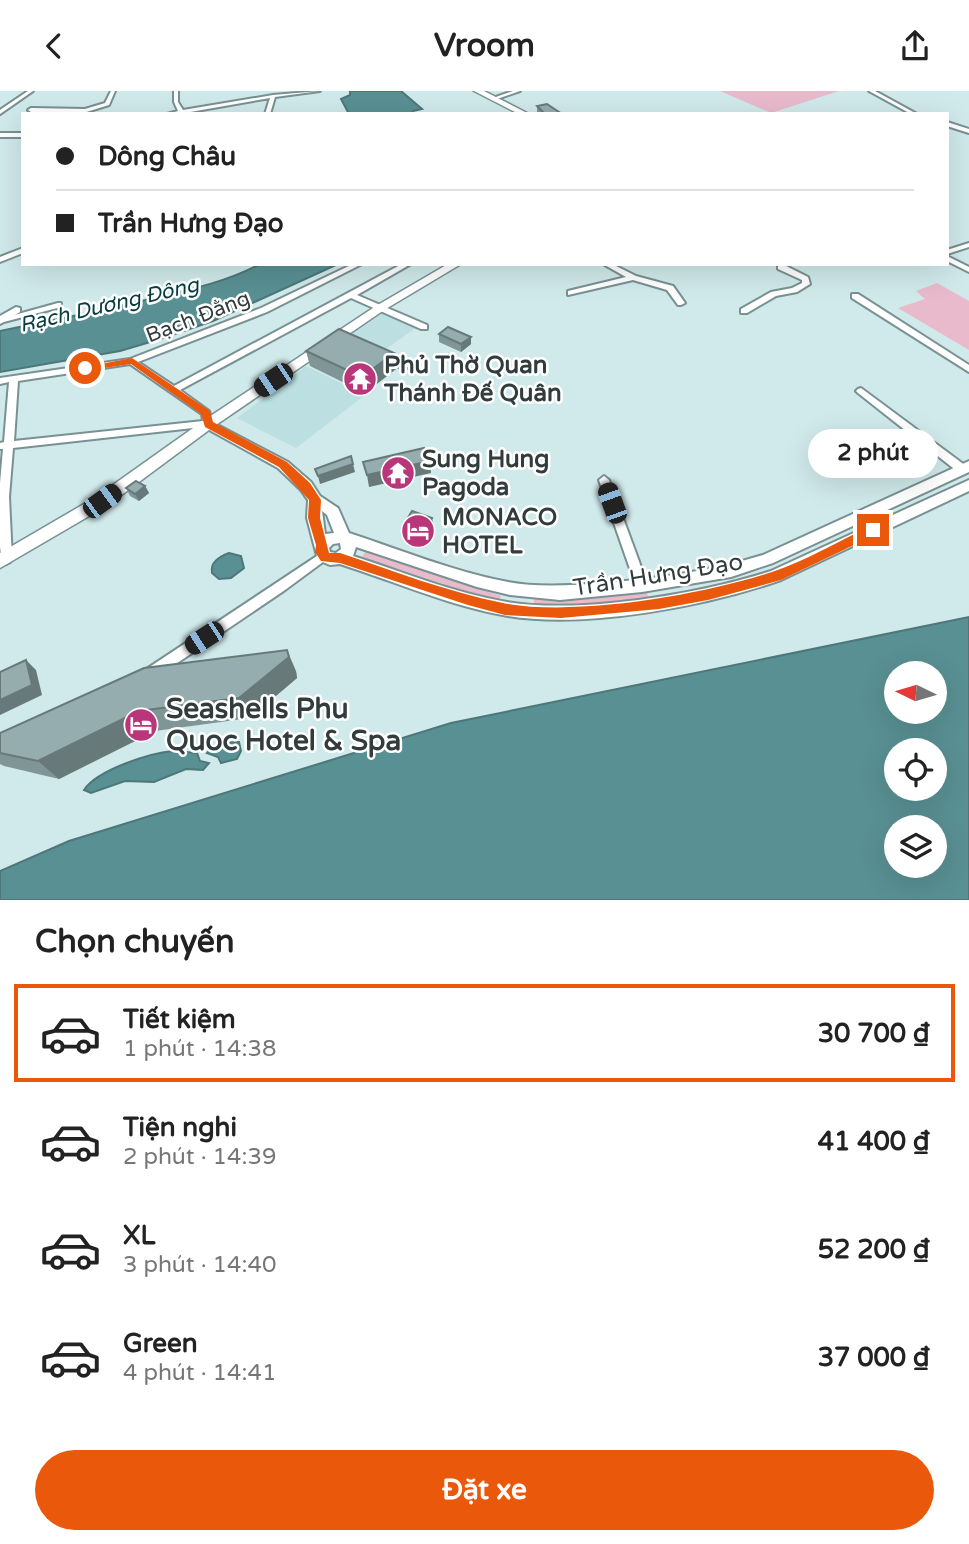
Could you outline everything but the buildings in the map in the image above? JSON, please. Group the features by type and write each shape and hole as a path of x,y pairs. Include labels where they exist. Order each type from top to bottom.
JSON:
{"main road":[{"path":"478,91 521,112"},
{"path":"3,560 102,501 208,424 344,339 380,308 453,266"},
{"path":"0,321 16,310"},
{"path":"208,424 283,465 306,486 315,500 333,512 349,550 340,558 330,559 322,550 314,518 315,500"},
{"name":"Trần Hưng Đạo","path":"344,538 510,589 561,593 647,585 732,571 768,559 967,469"},
{"name":"Trần Hưng Đạo","path":"340,558 468,600 505,609 561,613 659,603 746,586 776,576 969,485"},
{"path":"322,550 329,539 344,538"},
{"path":"647,585 659,603"},
{"path":"505,609 510,589"}],"street":[{"path":"0,112 31,91"},
{"path":"32,110 81,112 107,104 113,91"},
{"path":"176,91 176,102 181,111"},
{"path":"253,91 253,99"},
{"path":"177,112 318,91"},
{"path":"495,98 518,91"},
{"path":"871,91 911,112"},
{"path":"268,112 273,96"},
{"path":"949,125 969,131"},
{"path":"0,135 21,135"},
{"path":"949,251 969,245"},
{"path":"0,260 21,251"},
{"path":"949,259 969,269"},
{"name":"Bạch Đằng","path":"0,381 132,361 264,310 355,266"},
{"path":"175,389 404,266"},
{"path":"610,266 633,278 670,288 681,303"},
{"path":"744,311 774,294 804,287 805,279 780,266"},
{"path":"788,266 797,267"},
{"path":"571,293 633,278"},
{"path":"351,295 424,327"},
{"path":"855,296 969,369"},
{"path":"0,321 58,305"},
{"path":"371,351 404,366"},
{"path":"5,445 208,424 206,413 132,361"},
{"path":"3,560 5,445 14,379"},
{"path":"861,391 967,469"},
{"path":"604,480 647,585"},
{"path":"139,680 281,587 322,550"}],"shaded area":[{"path":"350,91 401,91 422,109 413,112 348,112 341,99 350,95"},
{"path":"720,91 839,91 774,112"},
{"path":"255,266 334,266 213,321 157,340 120,351 0,372 0,331 197,288"},
{"path":"937,283 969,301 969,350 898,308 925,299 916,291"},
{"path":"385,312 418,326 379,354 346,338"},
{"path":"306,366 365,395 296,448 237,418"},
{"path":"365,552 501,596 498,602 362,557"},
{"path":"229,553 241,556 244,568 231,578 219,579 212,573 212,566 219,558"},
{"path":"647,592 648,598 585,604 534,605 534,599 570,599"},
{"path":"969,617 969,900 0,900 0,871 69,841 451,723"},
{"path":"239,742 241,751 237,759 221,763 218,757 207,753 213,746 216,751 225,743"},
{"path":"173,751 197,753 200,761 209,763 203,770 186,769 154,782 125,781 91,793 84,790 112,769 151,755"}],"place":[{"name":"Phủ Thờ Quan Thánh Đế Quân","path":"360,379"},
{"name":"Sung Hung Pagoda","path":"398,473"},
{"name":"MONACO HOTEL","path":"418,531"},
{"name":"Seashells Phu Quoc Hotel & Spa","path":"141,725"}],"route":[{"path":"85,368 132,361 206,413 208,424 283,465 306,486 315,500 314,518 322,545 321,552 326,558 340,558 468,600 505,609 561,613 708,595 776,576 873,530"}],"water label":[{"name":"Rạch Dương Đông","path":"109,305"}]}
